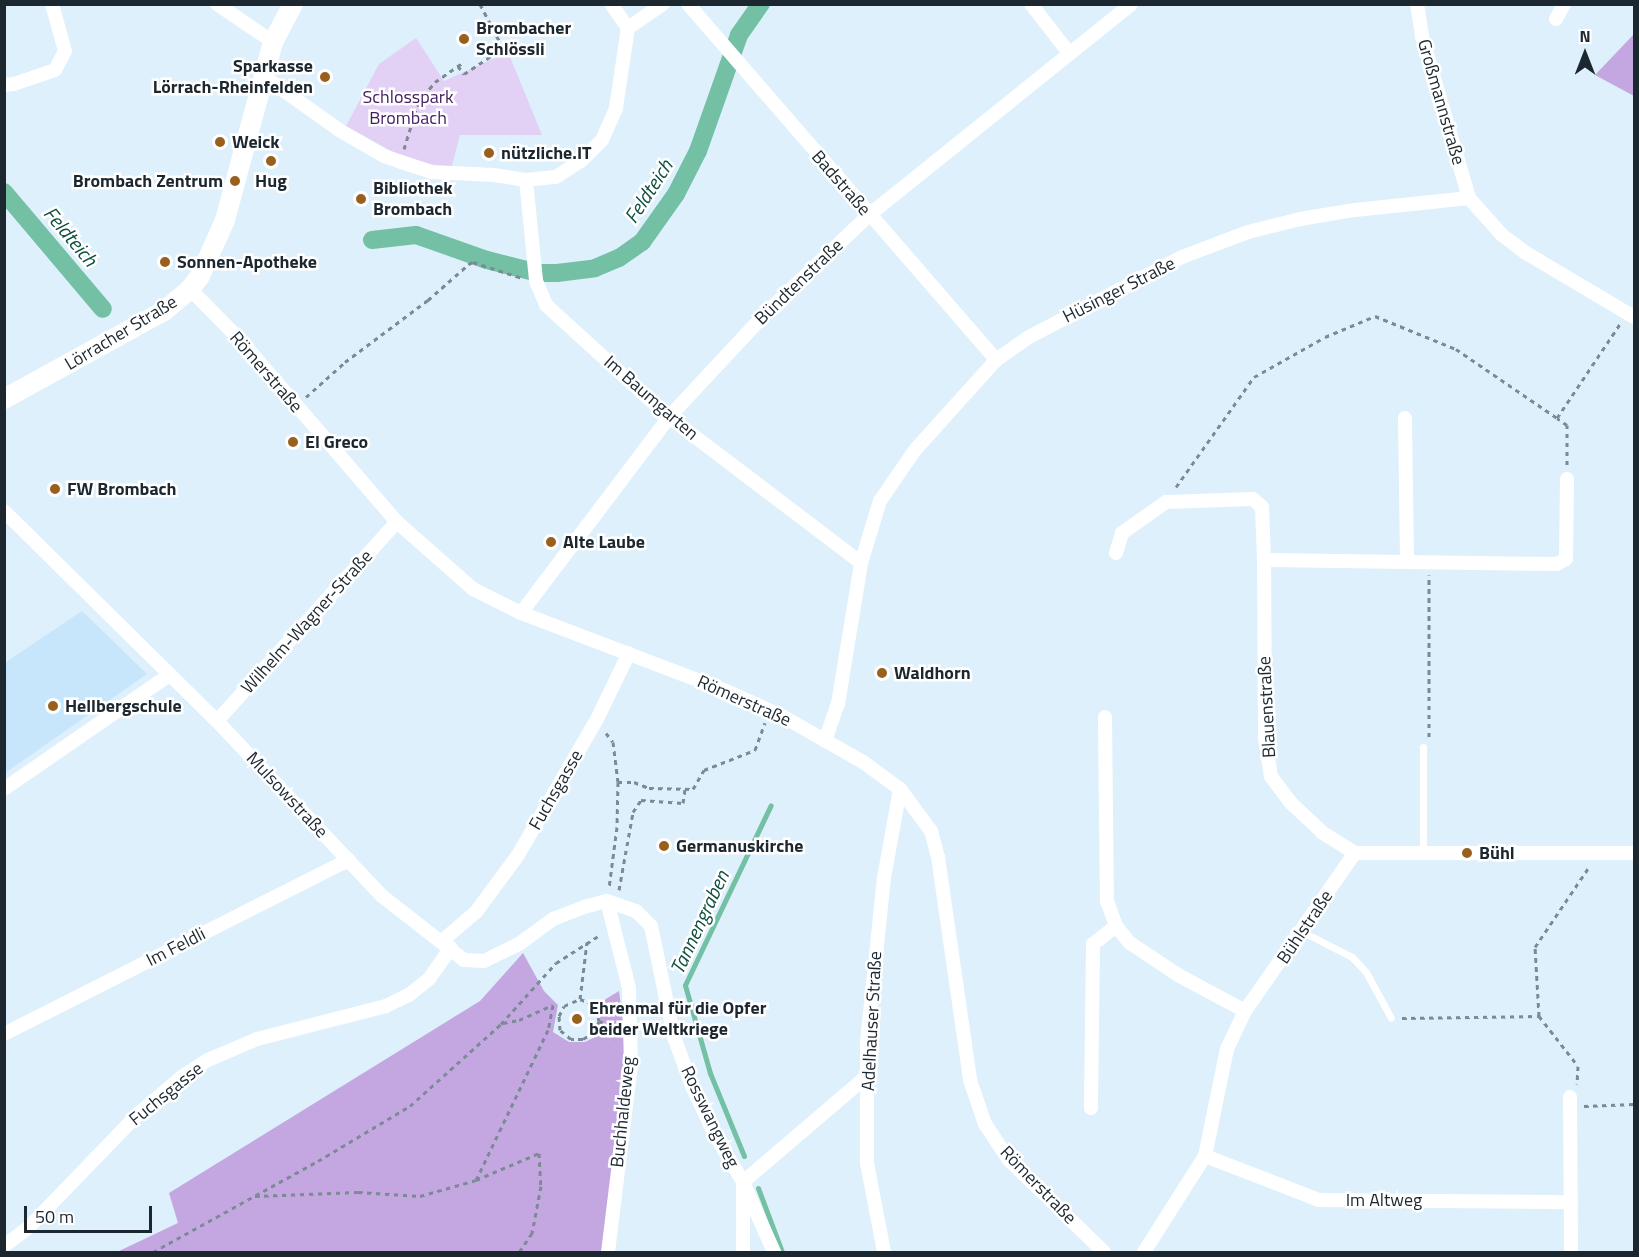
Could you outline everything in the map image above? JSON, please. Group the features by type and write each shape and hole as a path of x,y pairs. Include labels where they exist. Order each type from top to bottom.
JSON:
{"main road":[{"name":"Lörracher Straße","path":"4,399 164,311 190,289 208,263 225,220 262,75 273,42 293,4"}],"street":[{"path":"4,85 14,84 54,70 60,61 65,51 52,4"},
{"path":"217,4 273,42"},
{"path":"262,75 339,130 384,156 401,162 431,172 495,175 526,180 556,177 582,160 603,140 616,108 628,28 611,4"},
{"path":"628,28 663,4"},
{"name":"Badstraße","path":"688,4 996,360"},
{"path":"1031,4 1069,53"},
{"name":"Bündtenstraße","path":"521,613 669,417 766,313 869,215 1131,4"},
{"name":"Großmannstraße","path":"1417,4 1422,37 1469,198"},
{"path":"1556,19 1564,4"},
{"name":"Im Baumgarten","path":"526,180 535,275 546,305 669,417 861,563"},
{"path":"1469,198 1502,235 1526,253 1631,315"},
{"name":"Hüsinger Straße","path":"825,741 838,704 861,563 877,510 892,483 928,435 996,360 1029,337 1182,257 1248,232 1300,219 1355,210 1469,198"},
{"name":"Römerstraße","path":"190,289 242,342 397,522 473,589 521,613 629,653 770,710 863,762 900,789 931,831 938,857 970,1080 985,1124 1009,1160 1104,1252"},
{"path":"1405,418 1407,561"},
{"path":"1264,560 1557,564 1566,558 1567,479"},
{"name":"Blauenstraße","path":"1166,502 1253,499 1262,507 1265,737 1271,776 1299,810 1322,832 1355,853"},
{"path":"1116,554 1122,533 1166,502"},
{"name":"Mulsowstraße","path":"4,511 218,721 392,904 464,960 484,961 519,944 553,919 584,907 611,902"},
{"name":"Wilhelm-Wagner-Straße","path":"218,721 397,522"},
{"name":"Fuchsgasse","path":"4,1246 29,1227 138,1114 183,1077 208,1060 256,1039 387,1006 409,995 429,979 446,944 476,912 518,855 597,719 629,653"},
{"path":"4,789 169,675"},
{"path":"1105,717 1107,902 1116,926 1130,943 1178,975 1245,1011"},
{"name":"Adelhauser Straße","path":"884,1252 867,1163 867,1042 884,878 900,789"},
{"path":"1355,853 1635,854"},
{"name":"Bühlstraße","path":"1144,1252 1205,1156 1227,1049 1245,1011 1355,853"},
{"name":"Im Feldli","path":"4,1034 348,860"},
{"name":"Buchhaldeweg","path":"608,1252 631,1065 629,988 613,927 611,902"},
{"name":"Rosswangweg","path":"611,902 636,911 651,926 674,1037 697,1096 743,1182 774,1252"},
{"path":"1090,1108 1093,944 1116,926"},
{"name":"Rosswangweg","path":"742,1252 743,1182 867,1077"},
{"path":"1570,1102 1571,1252"},
{"name":"Im Altweg","path":"1205,1156 1318,1200 1571,1202"}],"lane":[{"path":"1423,747 1423,853"},
{"path":"1301,931 1352,957 1366,972 1391,1018"}],"path":[{"path":"458,66 464,74 503,48 480,4"},
{"path":"401,162 418,103 435,82 464,62"},
{"path":"296,406 345,362 428,300 469,264 474,262 535,275"},
{"path":"1557,418 1631,315"},
{"path":"1166,502 1254,377 1325,337 1375,316 1456,348 1567,425 1567,479"},
{"path":"1423,747 1429,744 1429,562"},
{"path":"618,782 634,782 649,788 693,789 704,770 755,750 770,710"},
{"path":"597,719 613,742 618,782 611,902"},
{"path":"611,902 633,812 641,800 683,803 685,789"},
{"path":"1570,1102 1577,1097 1578,1066 1539,1016 1535,947 1598,854"},
{"path":"153,1252 318,1161 410,1106 501,1024 556,963 613,927"},
{"path":"580,999 587,942"},
{"path":"580,999 596,1009 599,1021 595,1032 583,1039 571,1039 560,1030 559,1016 564,1006 580,999"},
{"path":"476,1180 548,1030 553,1005 519,1020 501,1024"},
{"path":"1391,1018 1539,1016"},
{"path":"1570,1102 1635,1104"},
{"path":"253,1196 358,1192 420,1196 476,1180 538,1153 539,1195 532,1233 519,1252"}],"shaded area":[{"path":"1634,34 1634,96 1595,75"},
{"name":"Hellbergschule","path":"82,611 147,674 5,773 5,660 6,662"},
{"path":"523,953 544,991 558,1005 553,1032 569,1042 585,1042 599,1035 601,1002 619,991 627,1053 608,1252 117,1252 178,1223 169,1193 480,1001"}],"green space":[{"name":"Schlosspark Brombach","path":"416,38 444,81 508,52 542,135 460,135 451,169 406,159 346,126 379,64"}],"waterway":[{"name":"Feldteich","path":"372,240 416,235 487,260 538,273 595,268 619,258 642,242 676,194 698,151 739,35 761,4"},
{"name":"Feldteich","path":"4,192 103,309"},
{"name":"Tannengraben","path":"744,1156 710,1073 685,985 771,805"},
{"name":"Tannengraben","path":"758,1188 782,1252"}],"place":[{"name":"Brombacher Schlössli","path":"464,39"},
{"name":"Sparkasse Lörrach-Rheinfelden","path":"325,77"},
{"name":"Weick","path":"220,142"},
{"name":"nützliche.IT","path":"489,153"},
{"name":"Hug","path":"271,161"},
{"name":"Brombach Zentrum","path":"235,181"},
{"name":"Bibliothek Brombach","path":"361,199"},
{"name":"Sonnen-Apotheke","path":"165,262"},
{"name":"El Greco","path":"293,442"},
{"name":"FW Brombach","path":"55,489"},
{"name":"Alte Laube","path":"551,542"},
{"name":"Waldhorn","path":"882,673"},
{"name":"Hellbergschule","path":"53,706"},
{"name":"Germanuskirche","path":"664,846"},
{"name":"Bühl","path":"1467,853"},
{"name":"Ehrenmal für die Opfer beider Weltkriege","path":"577,1019"}]}
